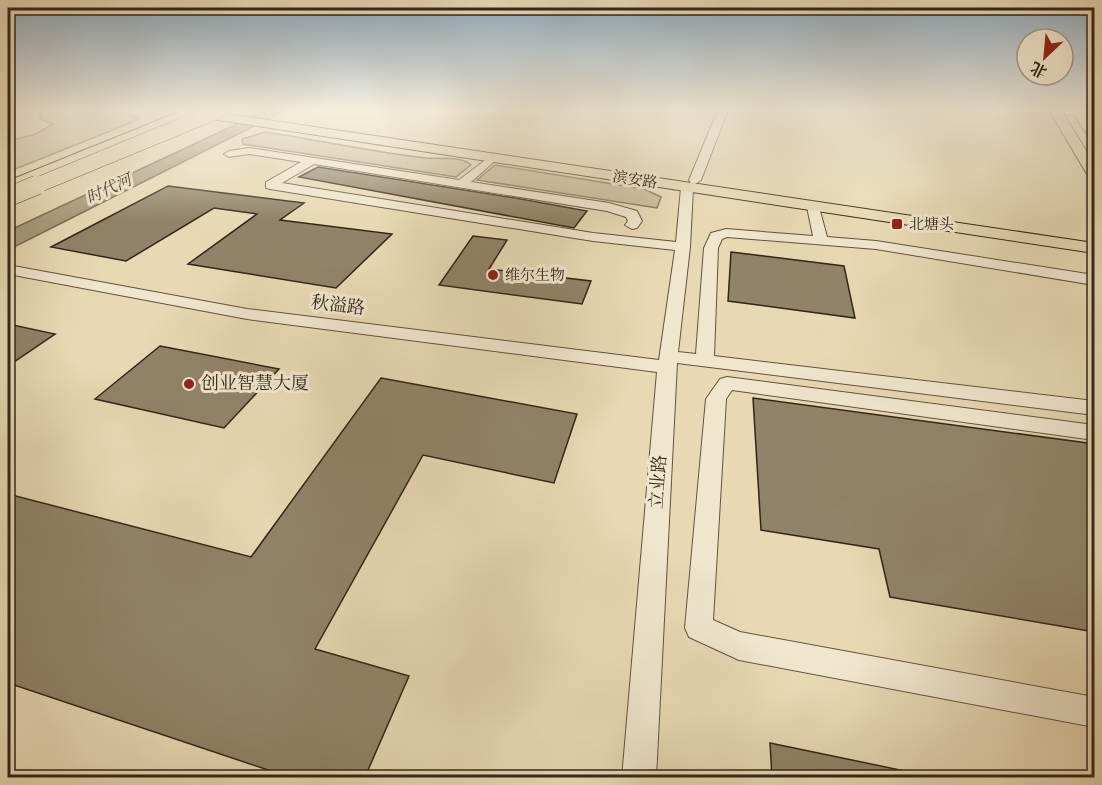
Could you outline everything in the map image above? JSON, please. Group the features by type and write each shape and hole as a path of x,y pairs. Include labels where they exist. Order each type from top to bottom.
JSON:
{"highway":[{"path":"8,191 118,147"},
{"path":"8,197 125,147"}],"main road":[{"path":"8,186 112,147"},
{"path":"8,205 132,147"},
{"name":"滨安路","path":"423,147 492,158 1095,239"},
{"name":"滨安路","path":"440,147 691,184 813,207 1095,248"},
{"path":"1078,147 1095,174"}],"street":[{"name":"立业路","path":"639,777 668,361 691,184 707,147"},
{"path":"229,154 249,151 463,183 683,247"},
{"path":"463,183 492,158"},
{"path":"313,160 270,184 601,222 632,214 635,221 632,225"},
{"path":"813,207 821,240"},
{"path":"705,361 711,248 716,236 733,232 876,245 1095,280"},
{"name":"秋溢路","path":"10,269 247,314 668,361 705,361 1095,408"},
{"path":"1095,432 727,383 716,399 699,627 739,646 1095,712"}],"shaded area":[{"path":"8,147 71,147 8,172"},
{"path":"260,147 352,147 426,158 456,159 471,165 456,177"},
{"path":"495,165 644,189 661,197 657,208 477,180"}],"water":[{"name":"时代河","path":"189,147 213,147 8,250 8,231"}],"building":[{"path":"318,167 587,211 574,228 299,177"},
{"path":"168,186 304,203 280,220 392,234 336,288 188,264 257,214 214,208 126,261 51,247"},
{"name":"维尔生物","path":"473,236 507,240 489,269 591,281 582,304 439,285"},
{"path":"731,252 844,266 855,318 728,301"},
{"path":"8,324 55,334 8,366"},
{"name":"创业智慧大厦","path":"160,346 279,369 224,428 95,399"},
{"path":"381,378 577,414 554,483 423,455 315,649 409,676 365,777 289,777 8,683 8,494 251,557"},
{"path":"753,398 1095,444 1095,632 890,597 879,549 761,530"},
{"path":"770,743 905,771 904,777 772,777"}],"place":[{"name":"北塘头","path":"897,224"},
{"name":"维尔生物","path":"493,275"},
{"name":"创业智慧大厦","path":"189,384"}]}
